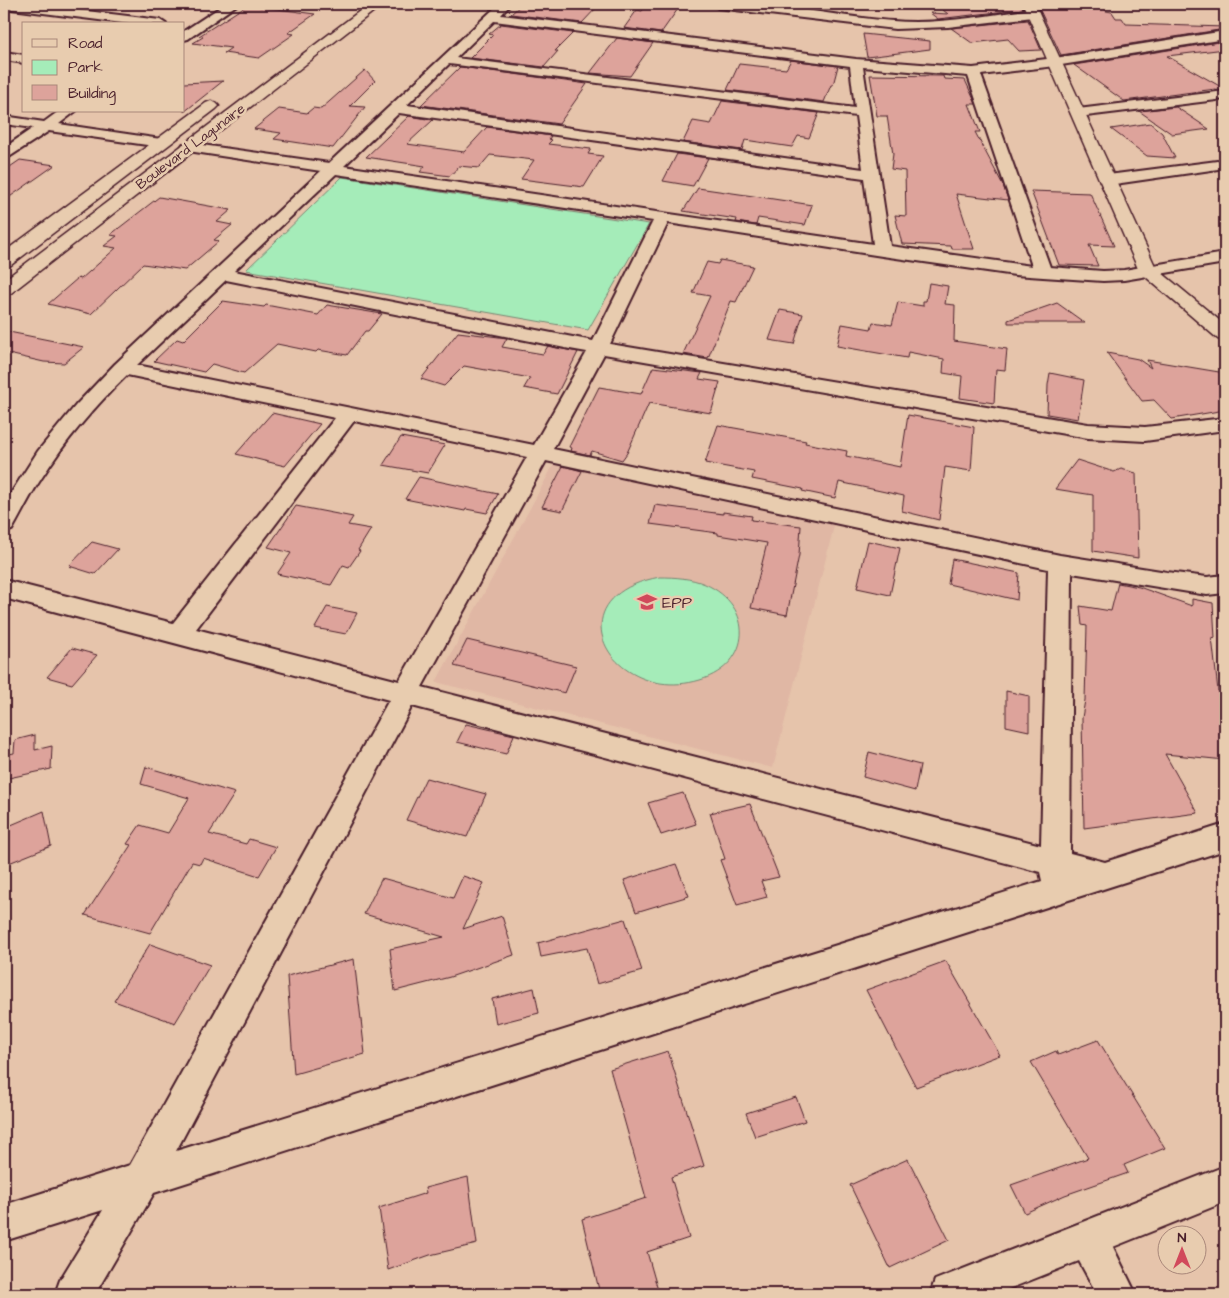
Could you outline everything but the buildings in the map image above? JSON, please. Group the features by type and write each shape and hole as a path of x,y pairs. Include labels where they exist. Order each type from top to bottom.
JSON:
{"main road":[{"name":"Boulevard Lagunaire","path":"4,289 377,4"},
{"path":"1031,8 1148,271 1225,335"},
{"name":"Boulevard Lagunaire","path":"4,261 223,97"}],"street":[{"path":"4,4 144,22"},
{"path":"190,27 232,4"},
{"path":"4,524 18,496 64,429 96,394 505,4"},
{"path":"718,4 895,25 948,23 1031,8"},
{"path":"491,17 856,63 973,72 1055,62 1225,35"},
{"path":"4,56 22,59"},
{"path":"445,60 863,113"},
{"path":"856,63 882,251"},
{"path":"973,72 1044,272"},
{"path":"1078,114 1225,95"},
{"path":"395,108 872,175"},
{"path":"4,154 68,112"},
{"path":"4,120 161,143"},
{"path":"188,147 662,219 1044,272 1103,276 1148,271 1225,258"},
{"path":"1108,180 1225,164"},
{"path":"74,1294 142,1178 406,693 599,347 662,219"},
{"path":"221,274 599,347 1088,431 1145,434 1225,424"},
{"path":"122,368 540,453 1060,563 1167,581 1207,586 1225,584"},
{"path":"179,634 349,414"},
{"path":"1055,876 1060,563"},
{"path":"4,589 406,693 1055,876 1104,875 1225,836"},
{"path":"4,1222 1055,876"},
{"path":"949,1294 1225,1184"},
{"path":"1088,1239 1117,1294"}],"shaded area":[{"name":"EPP","path":"554,464 835,522 773,768 436,682"}],"green space":[{"path":"342,177 649,224 588,330 246,270"},
{"path":"660,577 683,578 705,584 721,594 733,606 739,620 741,634 738,648 730,661 717,672 700,680 669,684 641,678 620,664 606,646 601,625 607,605 627,588"}],"place":[{"name":"EPP","path":"647,602"}]}
